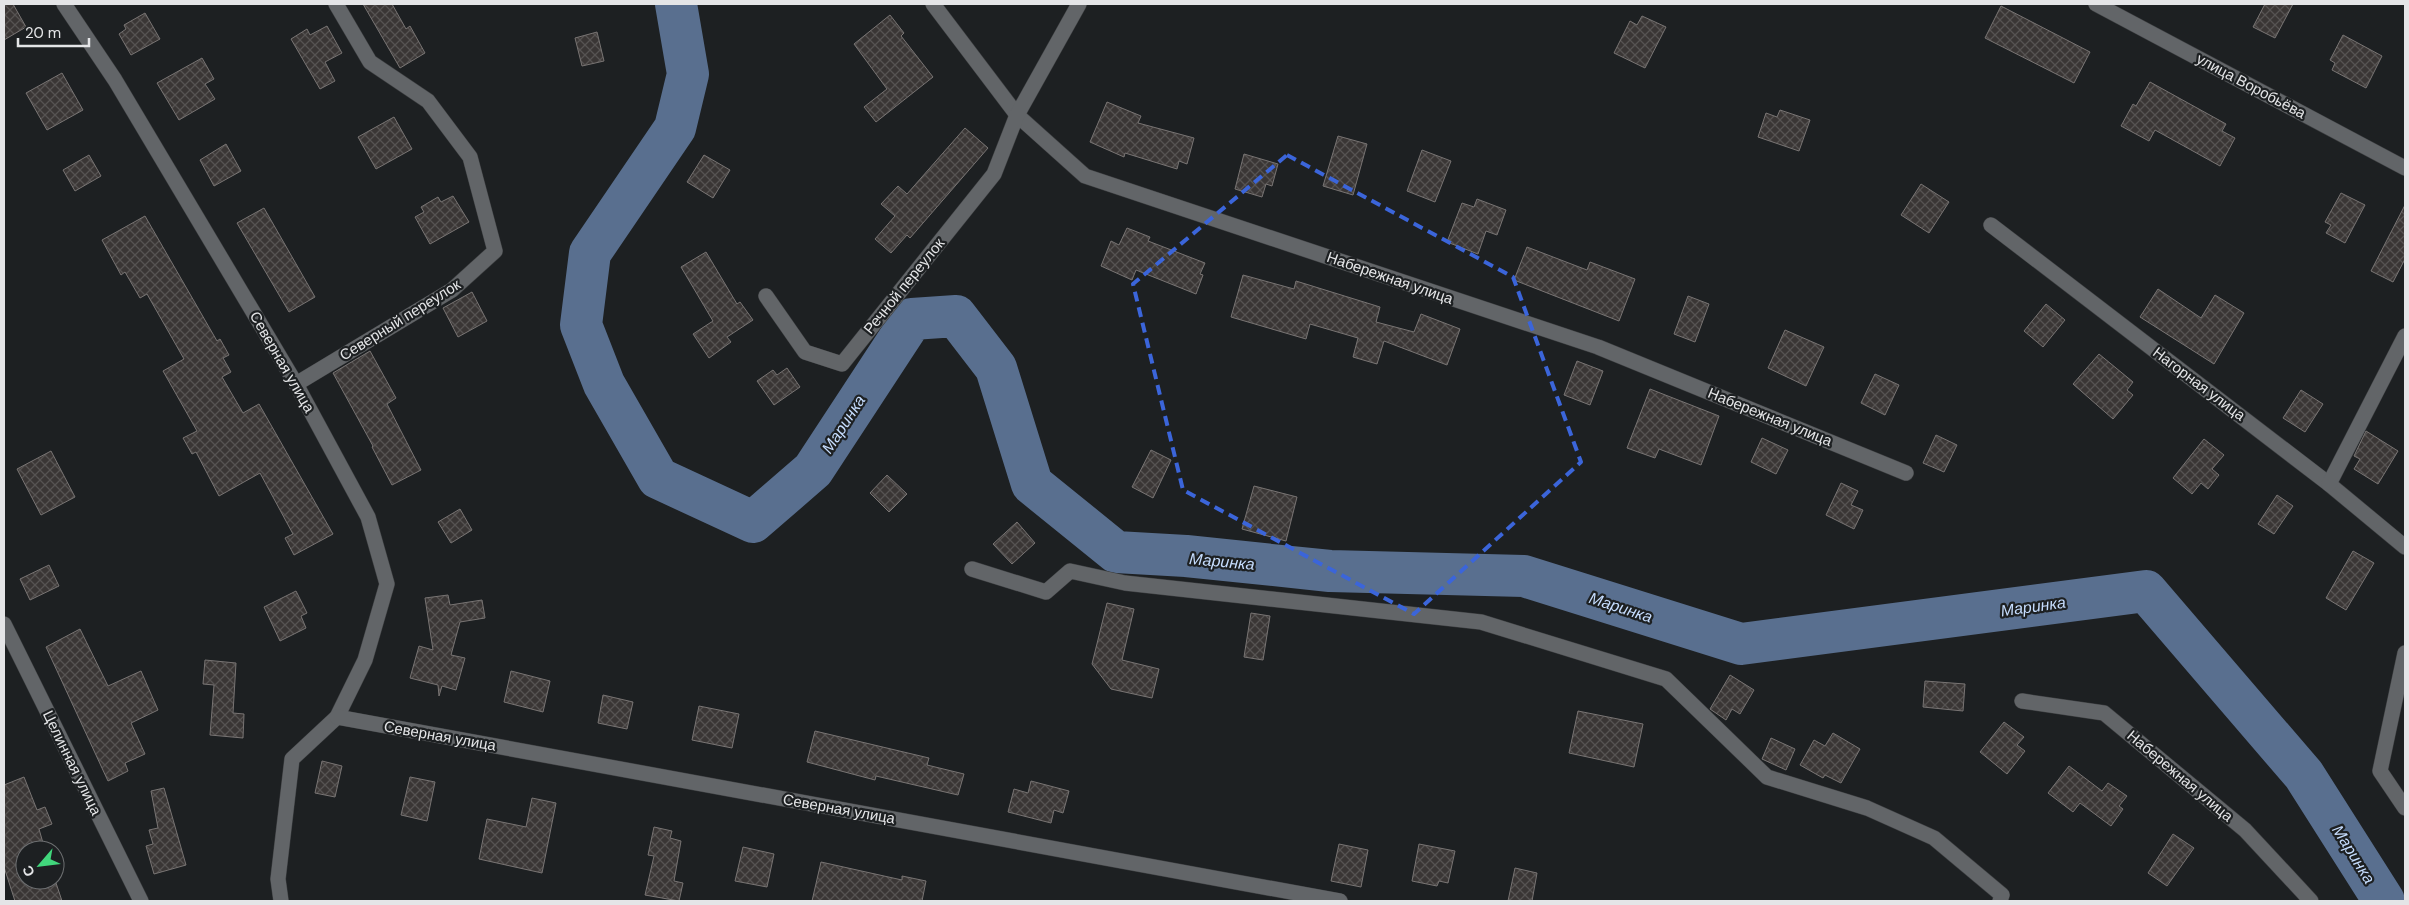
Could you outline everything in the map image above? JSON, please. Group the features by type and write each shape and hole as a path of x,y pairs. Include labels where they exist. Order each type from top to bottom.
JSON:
{"street":[{"name":"Северная улица","path":"64,4 115,80 296,384 368,517 387,584 365,660 337,717 1340,901"},
{"name":"Северный переулок","path":"296,384 452,290 495,251 470,157 428,101 370,62 336,4"},
{"name":"Набережная улица","path":"933,4 1017,114 1085,176 1598,348 1906,473"},
{"path":"1017,114 1079,4"},
{"name":"улица Воробьёва","path":"2096,4 2405,168"},
{"name":"Речной переулок","path":"766,296 805,352 842,364 994,174 1017,114"},
{"name":"Нагорная улица","path":"1991,225 2329,484 2405,547"},
{"path":"2329,484 2405,336"},
{"path":"972,569 1046,592 1070,571 1125,583 1481,622 1666,679 1767,777 1867,808 1934,838 2002,895 2000,901"},
{"name":"Целинная улица","path":"4,624 141,901"},
{"path":"2405,653 2380,771 2405,808"},
{"name":"Набережная улица","path":"2022,701 2104,713 2245,830 2311,901"},
{"path":"280,901 278,879 292,760 337,717"}],"highlighted area":[{"path":"1287,155 1513,277 1581,462 1414,614 1183,490 1133,284"}],"building":[{"path":"4,4 13,4 26,27 4,40"},
{"path":"363,4 392,4 406,29 410,26 425,53 400,68"},
{"path":"2265,4 2293,4 2275,38 2253,27"},
{"path":"2001,6 2090,52 2074,83 1985,38"},
{"path":"145,13 160,39 131,55 119,34 126,29 124,25"},
{"path":"890,15 904,33 901,36 933,77 876,122 864,107 887,89 854,44"},
{"path":"1642,16 1666,27 1645,68 1614,53 1630,21 1637,25"},
{"path":"327,26 342,53 325,62 335,81 320,89 291,39 307,29 310,35"},
{"path":"597,32 604,61 582,66 575,38"},
{"path":"2343,35 2382,56 2366,88 2332,70 2335,63 2330,60"},
{"path":"202,58 214,79 205,84 215,99 179,120 157,83"},
{"path":"62,73 83,110 47,130 26,93"},
{"path":"2150,82 2226,124 2222,131 2235,138 2220,166 2155,130 2149,141 2121,126 2133,104 2136,106"},
{"path":"1107,102 1141,116 1138,123 1194,138 1187,164 1179,161 1177,169 1125,153 1124,157 1090,142"},
{"path":"1780,110 1810,120 1799,151 1758,137 1766,113 1777,117"},
{"path":"394,117 412,149 376,169 358,137"},
{"path":"965,128 988,148 910,238 907,235 891,253 875,239 895,216 881,204 898,186 907,194"},
{"path":"1338,136 1367,144 1353,195 1323,186"},
{"path":"226,144 241,171 214,186 200,160"},
{"path":"1422,150 1451,161 1435,202 1407,191"},
{"path":"1244,154 1278,164 1272,186 1266,184 1262,197 1235,189"},
{"path":"89,155 101,176 75,191 63,170"},
{"path":"704,155 730,170 713,198 687,182"},
{"path":"1921,184 1949,202 1929,233 1901,215"},
{"path":"2341,193 2365,205 2345,243 2326,233 2331,225 2325,222"},
{"path":"453,196 469,222 430,244 415,217 424,212 421,207 438,197 441,202"},
{"path":"1477,199 1506,210 1497,235 1486,231 1478,254 1447,242 1462,203 1474,207"},
{"path":"2405,205 2405,259 2393,282 2371,271"},
{"path":"264,208 315,297 289,312 237,223"},
{"path":"145,216 217,341 220,339 229,355 223,358 231,372 222,377 243,413 259,404 333,534 294,555 285,538 293,534 260,473 219,496 196,452 192,454 183,438 197,431 163,371 184,359 147,294 140,298 125,272 121,275 102,240"},
{"path":"1127,228 1150,237 1148,241 1205,263 1200,274 1203,275 1196,294 1136,270 1132,280 1101,266 1111,241 1119,245"},
{"path":"1527,247 1587,270 1590,262 1635,279 1619,321 1514,280"},
{"path":"706,252 737,304 740,302 753,320 727,337 731,342 709,358 693,334 713,321 681,267"},
{"path":"1243,275 1294,289 1296,281 1380,307 1376,322 1414,332 1421,314 1460,329 1447,365 1384,341 1377,364 1353,357 1358,338 1310,324 1306,339 1231,317"},
{"path":"2158,289 2201,318 2215,295 2244,313 2214,364 2140,317"},
{"path":"472,292 487,321 458,337 443,308"},
{"path":"1688,296 1709,304 1695,342 1674,334"},
{"path":"2046,304 2065,320 2043,347 2024,331"},
{"path":"1785,330 1824,347 1806,386 1768,368"},
{"path":"370,351 396,398 387,404 421,470 392,485 333,373"},
{"path":"2099,354 2133,382 2127,390 2133,395 2113,419 2073,384"},
{"path":"1577,361 1603,371 1590,405 1564,395"},
{"path":"787,368 800,387 774,405 757,381 773,370 777,375"},
{"path":"1875,374 1899,385 1885,415 1861,403"},
{"path":"1650,389 1719,416 1701,465 1659,449 1655,458 1627,448"},
{"path":"2301,390 2323,404 2305,432 2283,418"},
{"path":"2366,431 2398,451 2378,484 2354,469 2360,459 2354,456"},
{"path":"1936,435 1957,445 1944,472 1923,463"},
{"path":"1762,438 1788,450 1776,474 1751,462"},
{"path":"2204,439 2224,455 2212,469 2219,475 2208,489 2201,483 2192,494 2173,478"},
{"path":"1151,450 1171,460 1153,498 1132,487"},
{"path":"51,451 75,497 41,515 17,469"},
{"path":"887,475 907,494 889,512 870,493"},
{"path":"1841,483 1858,491 1851,505 1863,510 1854,529 1826,515"},
{"path":"1254,486 1297,497 1286,541 1242,529"},
{"path":"2277,495 2293,506 2274,534 2258,524"},
{"path":"460,509 472,530 451,543 438,522"},
{"path":"1017,522 1035,543 1012,564 993,544"},
{"path":"2353,551 2374,563 2346,610 2326,598"},
{"path":"49,565 59,586 30,600 20,579"},
{"path":"296,591 307,613 301,616 306,628 280,641 264,607"},
{"path":"448,595 450,605 482,600 485,618 460,622 451,655 465,658 456,690 442,686 439,696 438,685 410,678 419,646 433,650 425,598"},
{"path":"1107,603 1134,609 1122,660 1159,669 1152,698 1111,689 1092,664"},
{"path":"1251,613 1270,616 1263,660 1244,657"},
{"path":"80,629 108,686 141,671 158,710 131,723 145,754 125,763 128,771 108,781 46,647"},
{"path":"205,660 236,663 233,713 244,714 243,738 210,735 214,685 203,684"},
{"path":"511,671 550,681 543,712 504,702"},
{"path":"1730,675 1754,690 1740,714 1732,709 1726,720 1710,709"},
{"path":"1925,681 1965,684 1963,711 1923,707"},
{"path":"603,695 633,702 627,729 598,723"},
{"path":"699,706 739,714 732,748 692,740"},
{"path":"1578,711 1643,724 1634,767 1569,753"},
{"path":"2004,722 2024,737 2017,745 2025,751 2007,774 1980,752"},
{"path":"815,731 929,758 927,765 964,774 958,795 876,776 875,780 807,762"},
{"path":"1833,733 1860,749 1841,783 1825,775 1823,778 1800,765 1814,740 1825,746"},
{"path":"1771,738 1795,749 1786,770 1762,759"},
{"path":"322,761 342,766 335,797 315,793"},
{"path":"2069,766 2102,791 2108,783 2127,796 2119,806 2123,809 2111,826 2080,803 2073,812 2048,793"},
{"path":"24,777 37,810 45,807 52,824 39,829 42,840 15,840 15,890 58,890 62,901 15,901 4,867 4,785"},
{"path":"410,777 435,782 427,821 401,815"},
{"path":"1031,781 1069,791 1063,813 1054,810 1051,823 1008,812 1014,789 1028,793"},
{"path":"164,788 186,865 154,874 146,846 153,844 149,830 158,828 151,791"},
{"path":"532,798 556,803 542,873 479,859 487,819 526,827"},
{"path":"654,827 672,831 670,838 681,841 674,881 683,883 679,901 645,895 654,856 648,855"},
{"path":"2173,834 2194,848 2167,886 2148,873"},
{"path":"1339,844 1368,850 1361,887 1331,881"},
{"path":"1419,844 1455,851 1448,883 1439,881 1437,886 1412,881"},
{"path":"743,847 774,854 767,887 735,881"},
{"path":"821,862 902,880 902,876 926,881 922,901 812,901"},
{"path":"1515,868 1537,873 1532,901 1508,901"}],"waterway":[{"name":"Маринка","path":"676,4 688,74 675,128 590,253 581,325 604,384 658,478 753,522 813,470 912,319 956,316 996,368 1032,484 1116,552 1186,556 1330,571 1524,576 1741,644 2146,591 2304,775 2384,901"}]}
